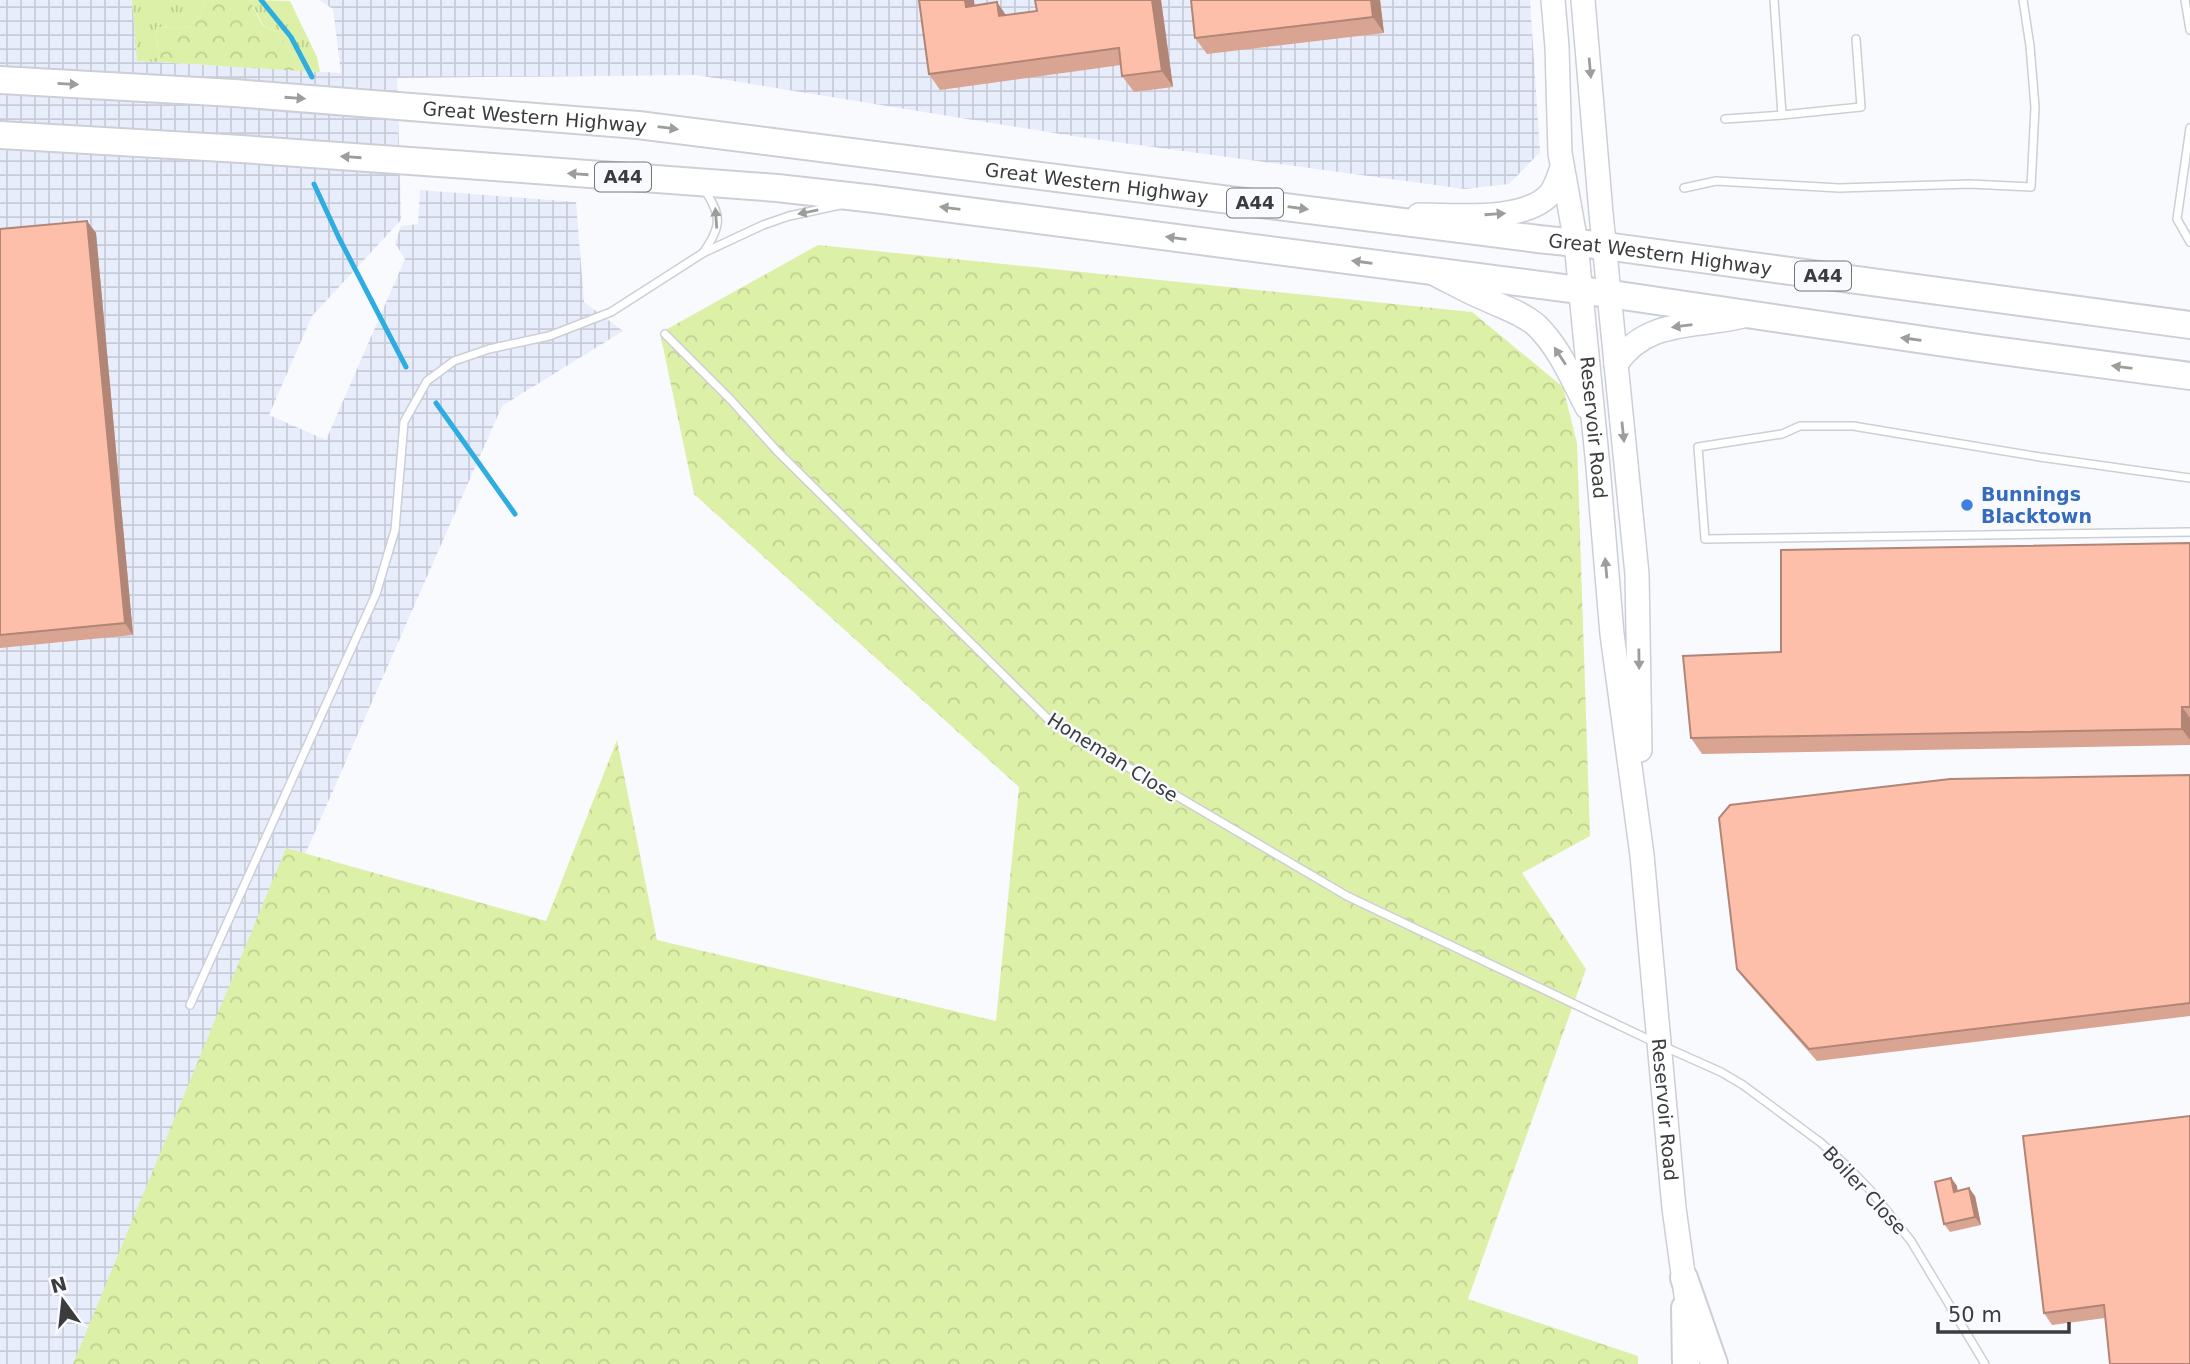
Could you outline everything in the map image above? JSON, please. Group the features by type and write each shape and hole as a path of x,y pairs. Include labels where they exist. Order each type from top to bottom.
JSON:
{"highway":[{"name":"Great Western Highway","path":"0,80 234,93 638,125 1605,246 2190,325"},
{"name":"A44","path":"0,135 241,149 777,188 1610,294 2190,376"},
{"path":"1684,1278 1686,1364"},
{"path":"1684,1278 1714,1364"}],"main road":[{"name":"Reservoir Road","path":"1553,0 1562,168 1576,243 1612,634 1642,855 1674,1208 1696,1364"},
{"name":"Reservoir Road","path":"1583,0 1637,574 1642,855"},
{"path":"1353,216 1492,214 1522,210 1549,195 1562,168"},
{"path":"1429,271 1515,311 1535,325 1565,363 1592,416"},
{"path":"1616,364 1634,343 1659,330 1749,315"}],"lane":[{"path":"1774,0 1783,115"},
{"path":"1684,188 1716,181 1839,188 1970,184 2031,187 2035,107 2023,0"},
{"path":"2185,0 2190,30"},
{"path":"1725,119 1861,107 1856,39"},
{"path":"2190,128 2176,219 2190,242"},
{"path":"701,183 715,204 719,219 716,235 703,253"},
{"path":"190,1005 376,594 395,530 404,422 427,380 454,362 489,349 549,336 611,312 703,253 789,216 876,199"},
{"name":"Honeman Close","path":"665,334 777,451 1051,722 1347,896 1659,1044"},
{"path":"2190,478 1853,426 1800,426 1783,434 1698,447 1705,539 2190,532"},
{"name":"Boiler Close","path":"1659,1044 1743,1085 1847,1166 1911,1241 1985,1364"}],"shaded area":[{"path":"0,0 132,0 138,61 341,73 333,9 319,0 1530,0 1540,152 1509,184 1465,189 1079,137 696,75 397,78 401,220 312,316 269,415 326,440 405,259 395,243 401,226 418,224 420,190 576,202 584,302 623,331 502,406 81,1364 0,1364"}],"green space":[{"path":"132,0 205,0 198,18 189,27 156,27 159,62 137,61"},
{"path":"205,0 250,0 262,25 277,32 301,71 159,62 156,27 189,27 198,18"},
{"path":"250,0 290,1 317,57 320,72 301,71 277,32 263,25"},
{"path":"818,245 1472,312 1563,387 1577,443 1590,836 1522,873 1586,969 1468,1299 1638,1356 1638,1364 73,1364 286,848 546,921 617,740 657,940 996,1021 1019,787 694,494 660,333"}],"building":[{"path":"919,0 965,0 966,7 997,2 999,16 1037,11 1035,0 1152,0 1162,71 1122,76 1119,48 929,74"},
{"path":"1191,0 1371,0 1373,17 1195,38"},
{"path":"87,221 125,623 0,635 0,229"},
{"path":"2190,543 2190,707 2182,707 2182,729 1691,738 1683,656 1781,652 1781,550"},
{"path":"2190,775 2190,1003 1809,1049 1737,969 1719,818 1730,805 1950,779"},
{"path":"2190,1116 2190,1364 2110,1364 2104,1305 2044,1313 2023,1136"},
{"path":"1951,1178 1954,1192 1969,1188 1975,1217 1944,1224 1935,1182"}],"waterway":[{"path":"261,0 291,37 312,77"},
{"path":"314,184 406,367"},
{"path":"436,403 515,514"}],"place":[{"name":"Bunnings Blacktown","path":"1967,505"}]}
